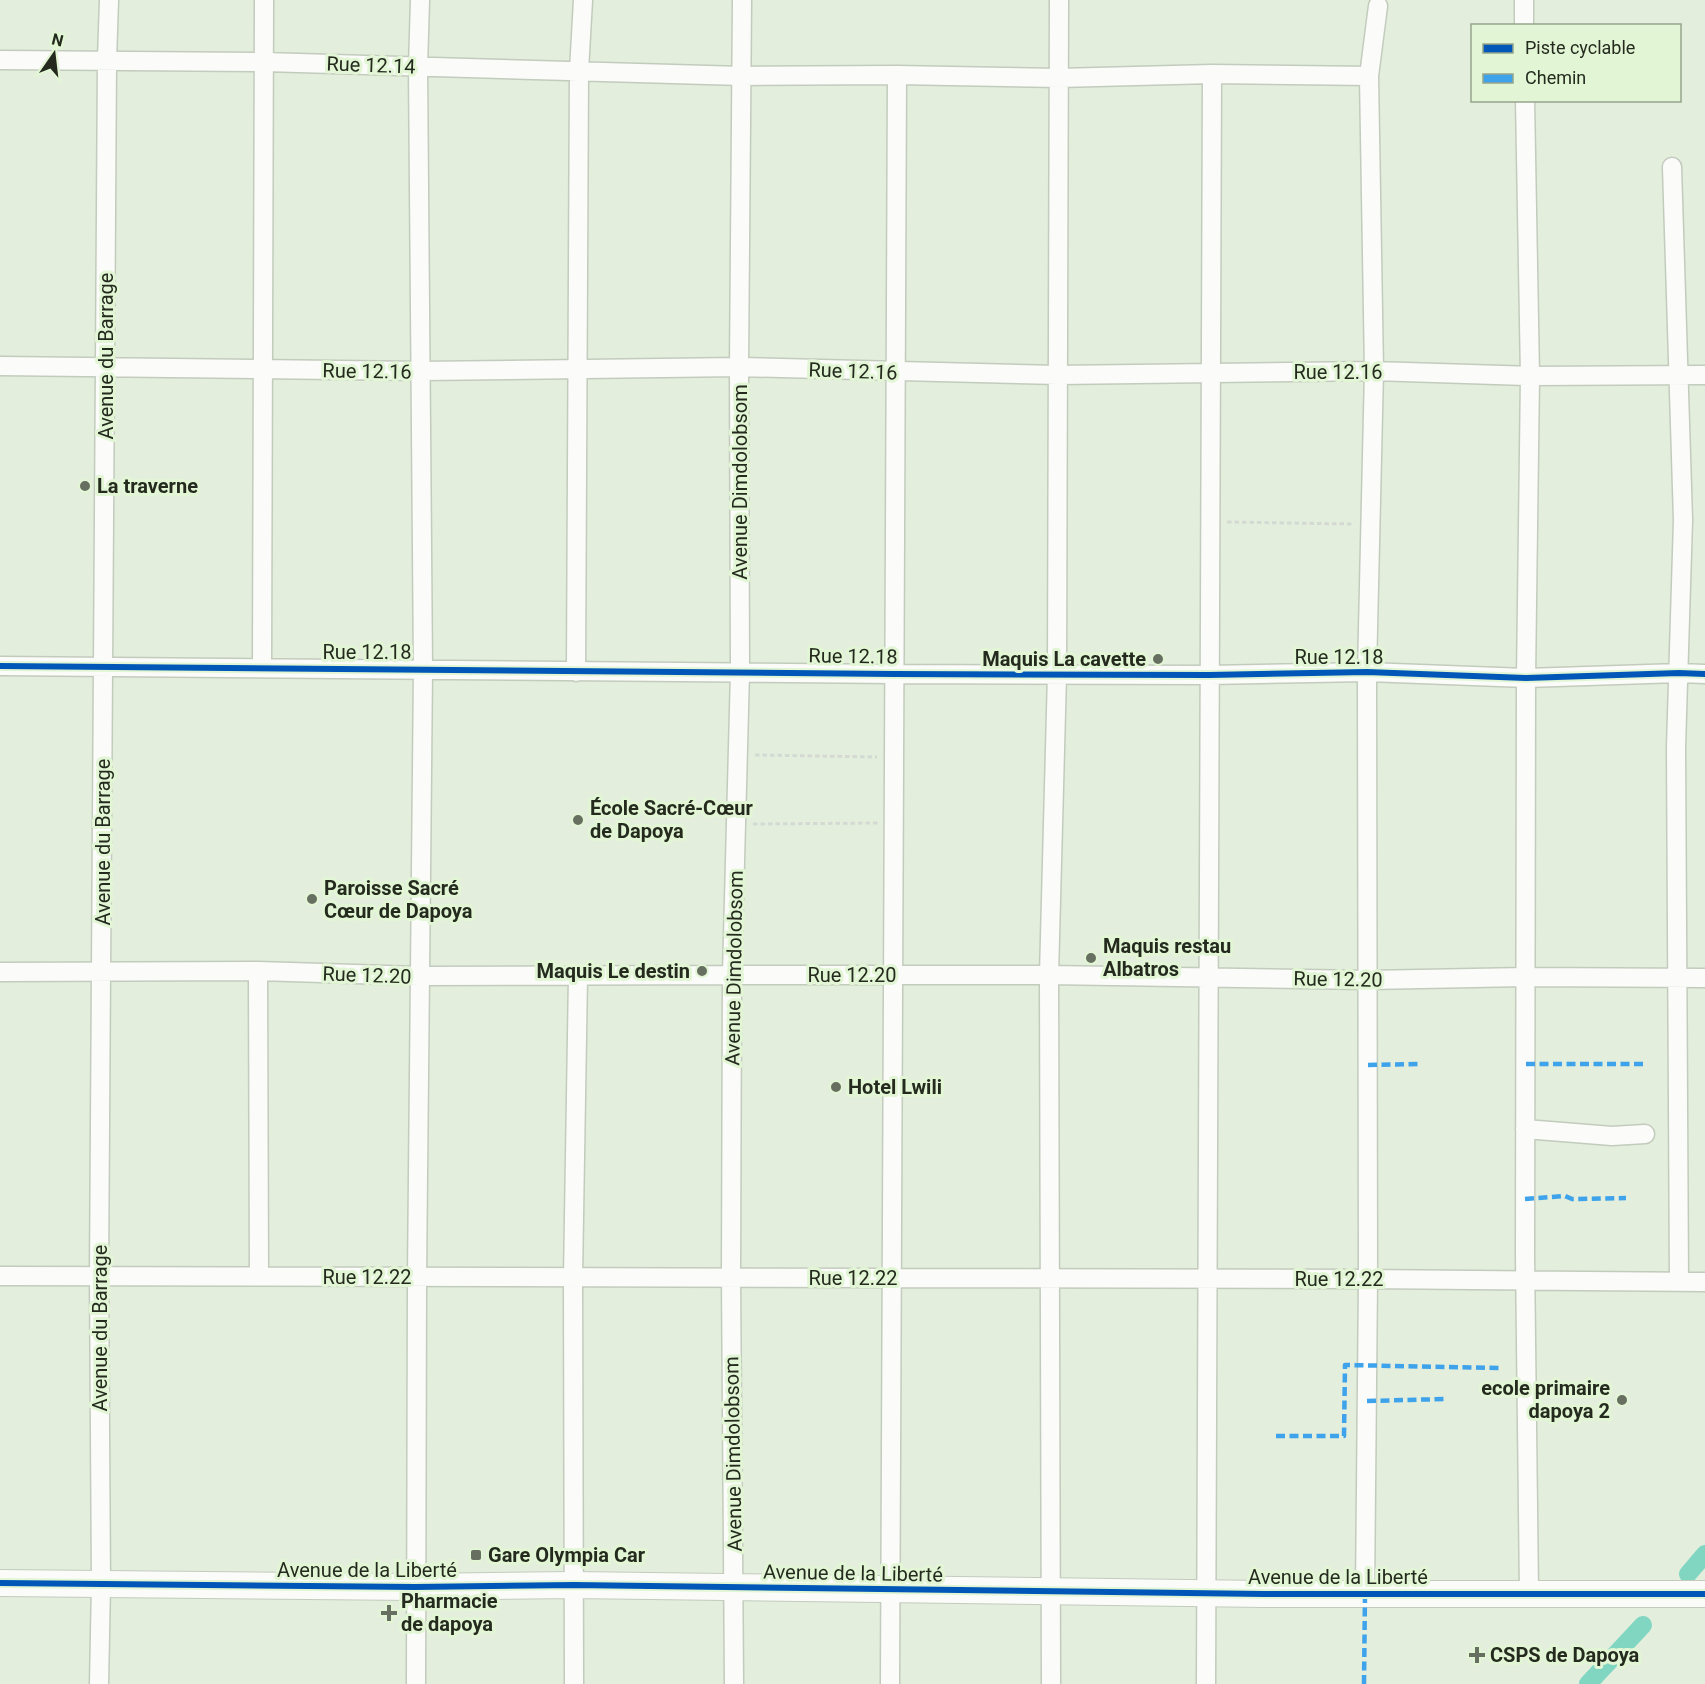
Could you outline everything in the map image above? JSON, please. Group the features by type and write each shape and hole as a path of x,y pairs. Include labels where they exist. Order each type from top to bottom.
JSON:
{"main road":[{"name":"Avenue de la Liberté","path":"0,1583 416,1587 574,1585 1050,1592 1705,1594"}],"street":[{"name":"Avenue du Barrage","path":"99,1684 101,1584 99,1276 107,60 110,0"},
{"path":"262,668 261,369 264,0"},
{"path":"416,1684 419,976 423,669 418,67 420,0"},
{"path":"576,672 579,71 583,0"},
{"name":"Avenue Dimdolobsom","path":"734,1684 731,1278 732,975 740,672 739,367 742,0"},
{"path":"1051,1684 1049,975 1057,674 1059,0"},
{"path":"1524,1 1524,24"},
{"path":"1365,1594 1368,1279 1366,672 1374,371 1369,76 1378,6"},
{"name":"Rue 12.14","path":"0,60 265,62 742,76 897,75 1059,78 1212,74 1369,76"},
{"path":"1206,1684 1212,74"},
{"path":"890,1684 897,75"},
{"path":"1526,102 1530,376 1526,678 1525,1129 1529,1593"},
{"path":"1672,166 1683,520 1676,747 1679,1282"},
{"name":"Rue 12.16","path":"0,366 422,371 739,367 1058,375 1374,371 1530,376 1705,375"},
{"name":"Rue 12.18","path":"0,666 894,674 1209,675 1366,672 1526,678 1705,674"},
{"path":"258,971 259,1276"},
{"name":"Rue 12.20","path":"0,972 258,971 419,976 1049,975 1368,980 1526,977 1705,978"},
{"path":"574,1684 573,1277 578,976"},
{"path":"1525,1129 1612,1136 1645,1134"},
{"name":"Rue 12.22","path":"0,1276 1368,1279 1705,1282"}],"path":[{"path":"1210,522 1358,524 1370,521"},
{"path":"738,755 893,758"},
{"path":"736,824 893,823"}],"waterway":[{"path":"1688,1574 1705,1554"},
{"path":"1588,1684 1643,1625"}],"marked path":[{"path":"1368,1065 1422,1064"},
{"path":"1526,1064 1645,1064"},
{"path":"1525,1199 1565,1196 1572,1199 1626,1198"},
{"path":"1276,1436 1344,1436 1345,1365 1500,1368"},
{"path":"1367,1401 1445,1399"},
{"path":"1364,1684 1365,1594"}],"cycle path":[{"path":"0,666 894,674 1209,675 1367,672 1526,678 1705,674"},
{"path":"0,1583 415,1587 574,1585 1264,1594 1705,1594"}],"place":[{"name":"La traverne","path":"85,486"},
{"name":"Maquis La cavette","path":"1158,659"},
{"name":"École Sacré-Cœur de Dapoya","path":"578,820"},
{"name":"Paroisse Sacré Cœur de Dapoya","path":"312,899"},
{"name":"Maquis restau Albatros","path":"1091,958"},
{"name":"Maquis Le destin","path":"702,971"},
{"name":"Hotel Lwili","path":"836,1087"},
{"name":"ecole primaire dapoya 2","path":"1622,1400"},
{"name":"Gare Olympia Car","path":"476,1555"},
{"name":"Pharmacie de dapoya","path":"389,1613"},
{"name":"CSPS de Dapoya","path":"1477,1655"}]}
